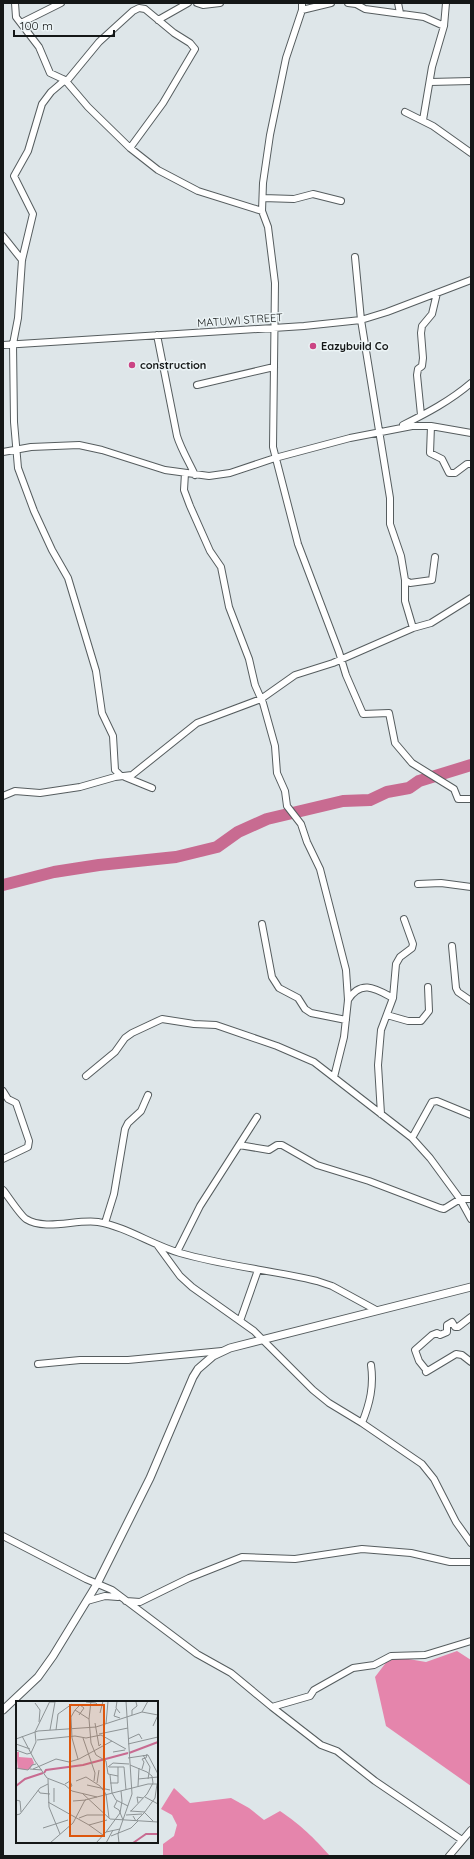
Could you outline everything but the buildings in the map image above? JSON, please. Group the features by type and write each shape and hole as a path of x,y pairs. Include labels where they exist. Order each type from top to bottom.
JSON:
{"street":[{"path":"15,3 16,17 39,47 50,73 65,81 88,107 130,148 158,170 198,191 262,211"},
{"path":"21,23 61,3"},
{"path":"158,20 188,3"},
{"path":"197,3 203,5 220,3"},
{"path":"302,3 302,10 286,58 271,127 262,198 262,211 268,227 274,273 275,458 298,544 351,688 363,714 389,713 394,743 412,763 454,789 458,799 471,799"},
{"path":"302,10 331,3"},
{"path":"348,3 365,9 424,17 444,26"},
{"path":"398,3 400,13"},
{"path":"423,120 433,61 444,26 446,3"},
{"path":"130,148 164,103 194,49 190,43 174,33 145,9 139,8 133,11 99,42 65,81 51,92 42,104 28,151 14,176 33,214 22,260 18,318 13,344 13,401 18,468 34,511 52,550 68,578 96,671 102,713 113,736 115,770 122,777 152,788"},
{"path":"430,82 471,81"},
{"path":"405,112 423,120 470,150"},
{"path":"262,198 294,199 313,194 341,201"},
{"path":"3,236 22,260"},
{"path":"355,257 361,320 390,498 390,524 401,556 405,580 405,601 413,628"},
{"name":"MATUWI STREET","path":"3,345 274,328 361,320 388,312 471,280"},
{"path":"421,416 417,375 418,369 422,366 423,358 421,333 422,326 432,314 437,293"},
{"path":"157,335 177,436 180,446 186,453 195,475"},
{"path":"197,385 274,367"},
{"path":"396,428 421,416 459,394 471,383"},
{"path":"3,452 17,449 79,445 102,450 152,466 195,475 219,476 275,458 396,428 431,426 471,433"},
{"path":"431,426 430,453 442,459 449,473 455,473 467,464 471,464"},
{"path":"185,473 184,490 186,497 210,551 220,563 229,608 247,652 255,685 261,699 275,746 277,773 285,791 287,806 301,824 320,869 346,970 348,1000 346,1020 344,1037 334,1077"},
{"path":"405,580 410,583 432,580 436,557"},
{"path":"3,796 15,791 40,793 80,787 122,777 129,777 139,771 158,753 197,723 217,714 261,699 295,675 341,660 413,628 431,623 471,598"},
{"path":"418,884 441,883 471,887"},
{"path":"381,1114 378,1065 379,1041 393,998 396,964 400,957 410,950 413,944 404,919"},
{"path":"262,924 272,977 279,988 298,998 305,1009 311,1013 346,1020"},
{"path":"452,946 456,988 458,992 471,1002"},
{"path":"348,1000 357,990 369,987 393,998"},
{"path":"387,1015 408,1021 421,1021 429,1011 428,987"},
{"path":"86,1076 115,1052 125,1038 132,1033 162,1019 194,1024 216,1025 276,1046 309,1060 334,1077 412,1138 422,1148 460,1199 471,1219"},
{"path":"3,1091 8,1099 16,1103 28,1141 28,1147 3,1159"},
{"path":"104,1223 114,1194 124,1129 128,1122 141,1112 148,1095"},
{"path":"412,1138 432,1102 437,1101 471,1115"},
{"path":"177,1252 200,1206 257,1117"},
{"path":"239,1145 269,1150 277,1145 282,1145 317,1165 369,1181 444,1209 460,1199 471,1199"},
{"path":"3,1190 25,1218 46,1223 90,1221 104,1223 137,1235 158,1246 177,1252 218,1263 317,1281 337,1289 376,1310"},
{"path":"158,1246 180,1276 192,1287 254,1331 328,1403 362,1423 422,1464 434,1479 456,1522 471,1542"},
{"path":"240,1321 258,1270"},
{"path":"38,1364 80,1360 128,1360 222,1351 262,1339 471,1287"},
{"path":"471,1317 458,1327 455,1327 452,1322 447,1325 447,1332 440,1335 437,1333 415,1350 419,1361 426,1372 456,1354 462,1355 471,1362"},
{"path":"3,1710 38,1677 53,1656 97,1584 150,1478 188,1386 198,1369 205,1362 222,1351"},
{"path":"362,1423 372,1395 373,1379 371,1364"},
{"path":"3,1536 97,1584 112,1590 197,1654 231,1673 321,1746 337,1751 375,1781 462,1840"},
{"path":"86,1601 105,1596 113,1596 140,1602 189,1578 242,1557 295,1558 362,1549 411,1553 450,1562 471,1562"},
{"path":"272,1707 310,1696 314,1690 353,1668 374,1665 390,1656 425,1655 471,1641"},
{"path":"449,1856 471,1830"}],"shaded area":[{"path":"457,1651 471,1660 471,1786 386,1726 375,1677 391,1656 426,1662"},
{"path":"174,1788 190,1803 231,1798 249,1808 264,1820 280,1811 307,1832 330,1856 163,1856 163,1844 174,1836 177,1825 172,1815 161,1809"}],"waterway":[{"path":"3,885 54,872 99,865 176,857 217,847 238,832 267,819 343,801 370,800 387,792 409,788 419,781 471,765"}],"place":[{"name":"Eazybuild Co","path":"313,346"},
{"name":"construction","path":"132,365"}]}
